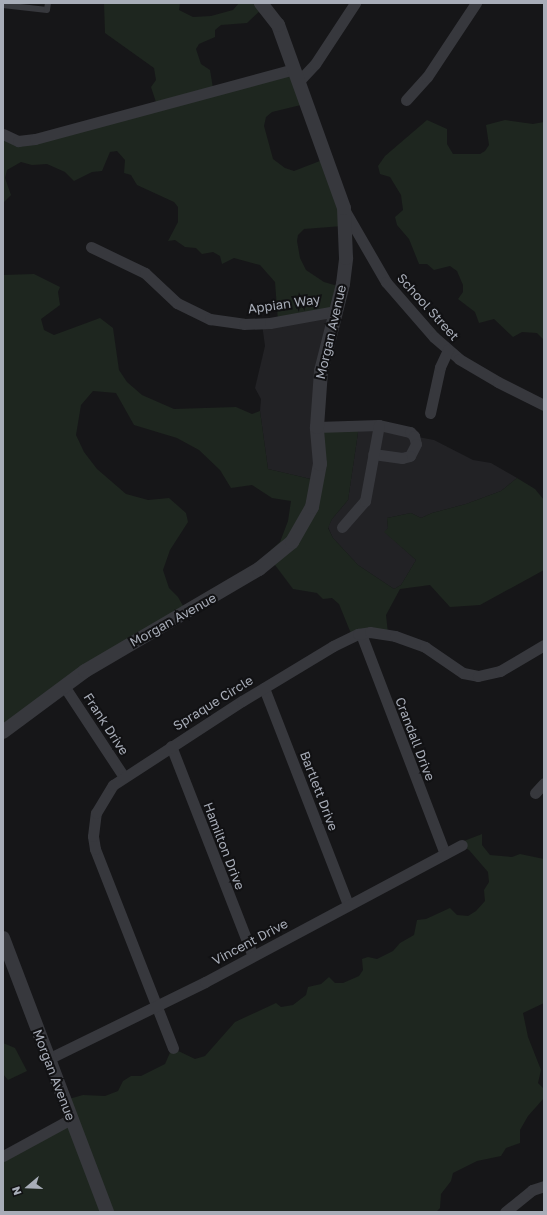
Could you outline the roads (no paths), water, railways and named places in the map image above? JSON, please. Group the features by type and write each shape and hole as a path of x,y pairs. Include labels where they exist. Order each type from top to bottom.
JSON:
{"street":[{"name":"Morgan Avenue","path":"3,732 64,686 125,647 230,588 292,542 306,519 316,493 320,464 317,427 321,371 343,284 346,258 344,208 278,25 271,9 261,3"},
{"path":"3,134 18,141 35,140 296,75 315,64 355,3"},
{"path":"406,100 427,77 476,3"},
{"name":"School Street","path":"344,208 386,282 422,325 448,350 498,382 544,405"},
{"name":"Appian Way","path":"91,247 145,273 177,303 210,319 244,324 270,323 336,311"},
{"path":"430,413 440,367 448,350"},
{"path":"317,427 379,425 410,432 416,444 412,453 406,458 373,454"},
{"path":"342,527 365,501 379,425"},
{"name":"Spraque Circle","path":"173,1048 95,849 93,836 96,813 100,804 113,785 171,746 264,688 333,646 361,634 382,633 408,640 425,647 463,673 478,676 500,671 544,644"},
{"name":"Crandall Drive","path":"361,634 445,854"},
{"name":"Frank Drive","path":"64,686 124,778"},
{"name":"Bartlett Drive","path":"264,688 348,905"},
{"name":"Hamilton Drive","path":"171,746 253,956"},
{"path":"535,792 544,783"},
{"name":"Vincent Drive","path":"48,1059 253,956 462,845"},
{"name":"Morgan Avenue","path":"3,938 107,1212"},
{"path":"3,1156 71,1119"},
{"path":"505,1212 532,1190 544,1186"}],"lane":[{"path":"3,5 47,10 48,3"}]}
